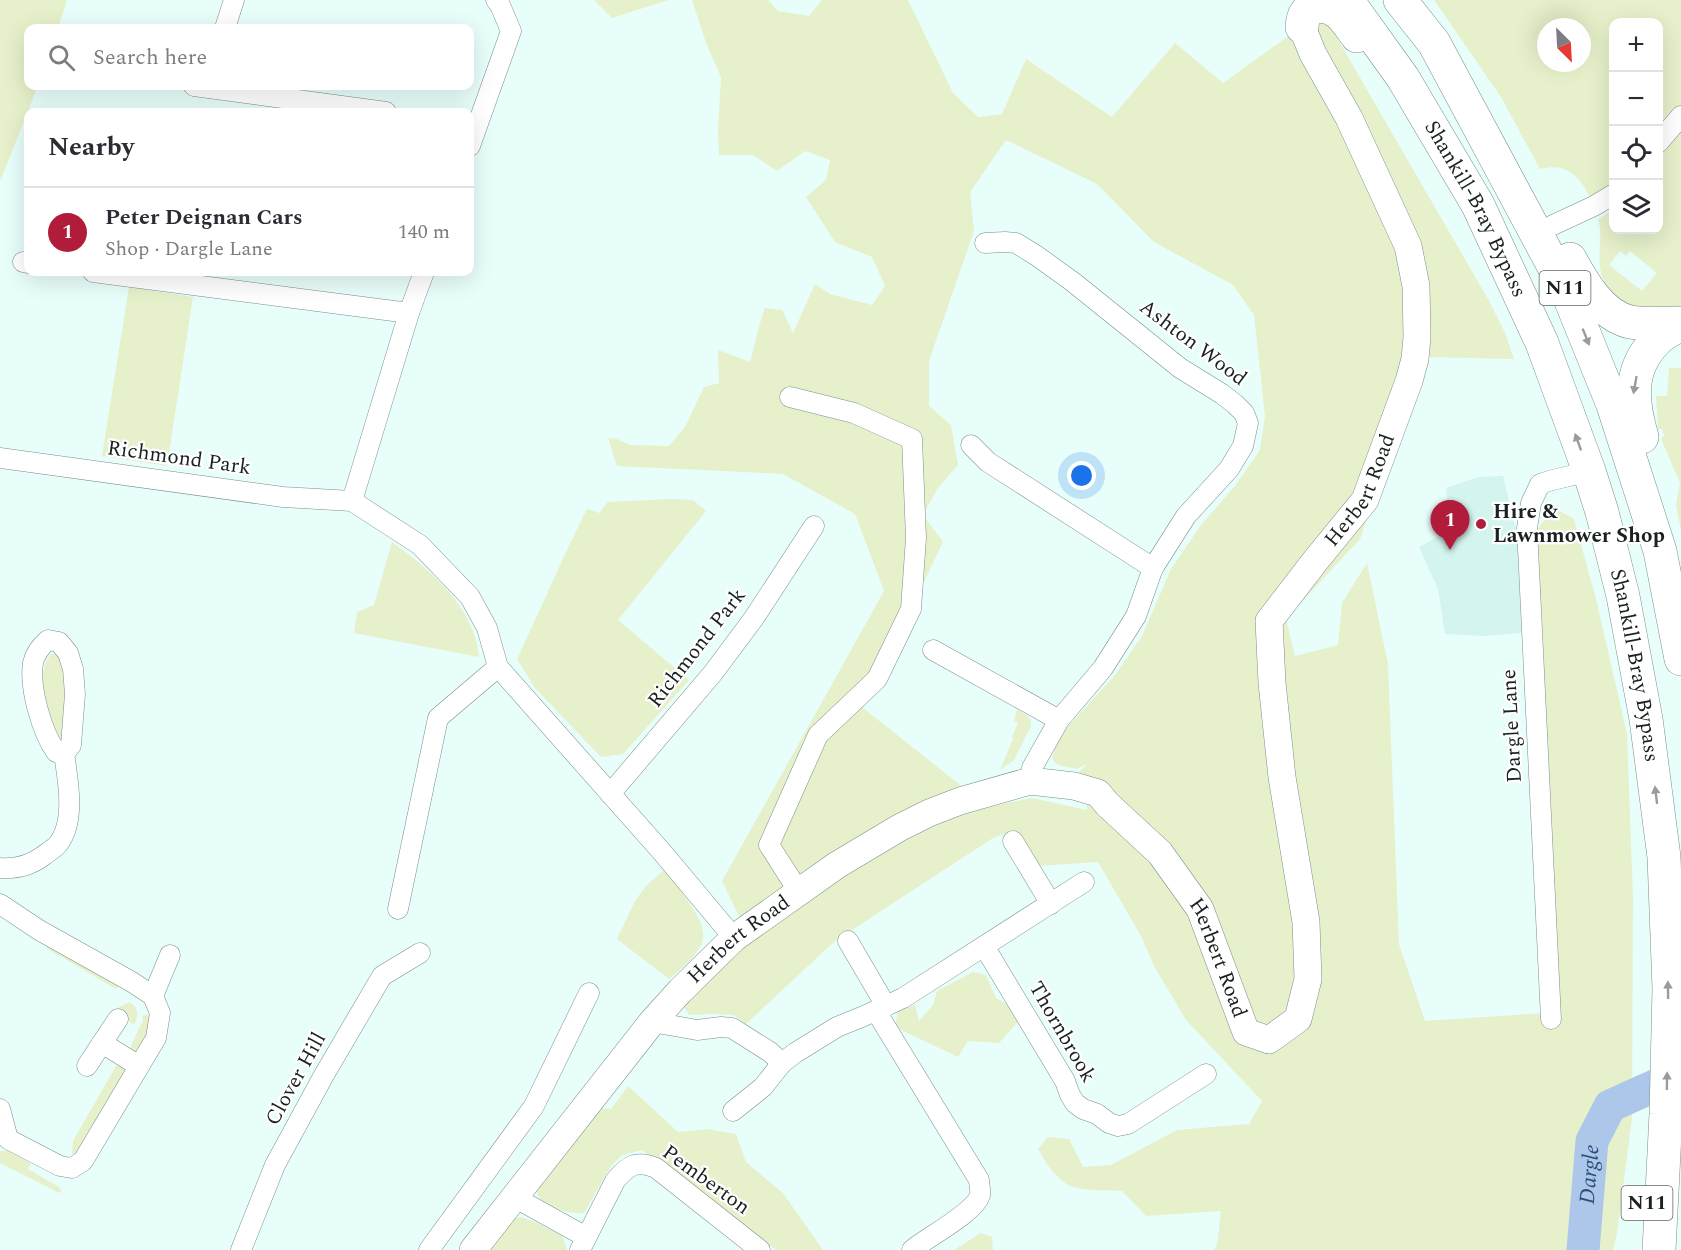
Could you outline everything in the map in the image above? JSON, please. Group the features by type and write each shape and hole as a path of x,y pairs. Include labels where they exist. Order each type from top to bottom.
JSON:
{"highway":[{"name":"Shankill-Bray Bypass","path":"1347,0 1403,78 1478,205 1533,323 1589,471 1623,596 1646,719 1664,856 1669,989 1659,1250"},
{"name":"Shankill-Bray Bypass","path":"1400,0 1434,43 1567,291 1613,405 1660,551 1681,659"},
{"name":"N11","path":"1300,14 1304,15 1310,9 1320,6 1330,6 1345,19 1386,77 1450,177 1514,301 1533,323"},
{"name":"N11","path":"1434,43 1465,78 1525,174 1572,263 1600,304 1616,316 1628,321 1681,324"},
{"name":"N11","path":"1660,551 1647,453 1636,416 1633,393 1642,361 1651,347 1662,335 1681,324"},
{"name":"N11","path":"1642,1250 1648,1191 1664,1160"}],"street":[{"path":"226,24 234,0"},
{"path":"474,123 512,31 496,0"},
{"name":"Herbert Road","path":"473,1250 652,1022 680,991 735,938 837,865 899,828 960,801 1030,781 1074,786 1098,792 1107,804 1160,853 1200,909 1246,1032 1269,1040 1298,1019 1308,979 1306,922 1282,777 1272,682 1269,621 1365,500 1409,381 1415,359 1417,316 1416,286 1408,246 1349,118 1313,54 1300,14"},
{"path":"224,90 356,108"},
{"path":"1663,137 1681,116"},
{"path":"1553,225 1609,197"},
{"name":"Ashton Wood","path":"985,243 1016,243 1037,256 1180,368 1222,394 1244,413 1248,423 1243,446 1229,469 1186,516 1154,568 1136,616 1103,668 1059,720 1032,768 1030,781"},
{"path":"124,276 409,313"},
{"path":"352,501 409,313 423,276"},
{"path":"790,397 854,413 912,439 916,538 911,609 877,679 818,735 769,845 799,892"},
{"path":"971,445 988,462 1154,568"},
{"name":"Richmond Park","path":"0,458 283,497 352,501 420,544 470,597 487,628 498,667 735,938"},
{"name":"Dargle Lane","path":"1551,1019 1527,528 1532,504 1540,484 1589,471"},
{"name":"Richmond Park","path":"610,794 713,673 754,618 814,526"},
{"path":"0,868 12,869 37,861 58,844 67,825 70,794 64,754 71,746 73,732 75,694 73,669 68,653 59,642 48,640 40,647 33,663 33,684 39,713 51,744 56,752 64,754"},
{"path":"933,650 1059,720"},
{"path":"398,909 438,718 498,667"},
{"path":"1013,841 1051,903"},
{"path":"733,1111 763,1088 782,1063 795,1053 837,1027 903,998 1084,882"},
{"path":"0,904 39,930 153,996 160,1013 156,1038 82,1161 72,1168 60,1166 8,1139 0,1109"},
{"path":"848,941 881,1008 979,1180 980,1196 970,1208 912,1250"},
{"name":"Thornbrook","path":"984,946 1065,1081 1070,1095 1083,1109 1097,1114 1109,1123 1118,1126 1128,1124 1206,1074"},
{"name":"Clover Hill","path":"241,1250 276,1165 324,1075 382,976 420,953"},
{"path":"153,996 170,955"},
{"path":"429,1250 534,1106 589,993"},
{"path":"87,1066 118,1019"},
{"path":"652,1022 697,1030 732,1028 770,1052 782,1063"},
{"path":"102,1043 139,1066"},
{"name":"Pemberton","path":"514,1197 583,1243 615,1181 632,1165 644,1163 656,1168 760,1250"}],"shaded area":[{"path":"1503,476 1523,559 1528,632 1484,636 1445,634 1438,589 1419,547 1449,531 1446,488 1478,477"}],"green space":[{"path":"0,0 67,0 59,24 24,24 24,90 36,90 29,108 24,108 24,121 0,181"},
{"path":"594,0 668,0 612,18"},
{"path":"692,0 768,0 778,11 809,16 822,0 908,0 953,93 978,117 1002,114 1026,59 1112,117 1175,43 1223,83 1322,12 1488,299 1505,333 1514,359 1423,357 1360,539 1286,619 1295,656 1338,645 1342,603 1367,563 1388,664 1399,944 1425,1021 1558,1012 1537,530 1554,508 1574,519 1596,599 1627,734 1633,896 1632,1118 1613,1250 1214,1250 1217,1245 1221,1211 1146,1216 1122,1191 1085,1189 1065,1183 1053,1172 1038,1149 1048,1137 1069,1139 1083,1167 1111,1165 1177,1130 1249,1124 1262,1101 1186,1020 1098,862 1038,866 1015,830 993,838 835,941 746,1024 734,1015 689,1015 682,1003 742,922 722,881 884,591 855,514 783,474 617,466 608,438 630,445 669,446 685,427 704,387 719,383 718,350 750,362 765,308 782,310 793,333 815,284 830,294 872,305 885,286 872,257 835,242 806,197 826,180 830,160 805,151 777,171 753,155 719,155 721,77 706,43","holes":["1006,140 1097,184 1154,242 1233,285 1254,315 1265,416 1260,450 1235,486 1201,525 1171,569 1142,636 1116,674 1065,730 1055,748 1052,759 1058,765 1077,769 1088,763 1078,773 1086,788 1087,810 1032,798 988,807 863,708 943,542 923,515 938,488 958,465 951,425 929,406 929,361 974,231 970,192"]},
{"path":"1434,0 1681,0 1681,106 1663,126 1663,18 1609,18 1609,187 1591,200 1583,184 1572,173 1550,167 1540,169 1501,97"},
{"path":"1681,128 1681,306 1656,310 1643,309 1625,302 1611,291 1605,284 1600,266 1598,219 1609,212 1609,234 1663,234 1663,151","holes":["1620,251 1626,256 1630,251 1657,273 1642,291 1609,265"]},
{"path":"129,287 193,297 167,466 102,456"},
{"path":"1669,368 1681,368 1681,530 1676,505 1680,483 1661,438 1664,436 1662,429 1658,429 1656,396 1667,396"},
{"path":"693,500 706,511 618,620 689,680 623,754 601,757 535,688 517,659 587,509 599,513 608,502"},
{"path":"392,542 421,564 448,591 469,622 476,639 479,657 354,633 357,612 374,605"},
{"path":"51,654 57,654 63,660 67,672 65,736 61,740 58,738 44,696 43,673"},
{"path":"1017,709 1029,717 1031,726 1014,760 1000,770 1018,723 1014,721"},
{"path":"664,870 690,903 703,931 703,939 698,950 669,979 617,939 635,901 646,886"},
{"path":"51,945 120,985 116,989 46,948"},
{"path":"973,972 986,975 996,998 1010,1006 1019,1021 999,1043 968,1041 958,1057 895,1027 898,1010 915,1005 919,1021 933,1005 937,991"},
{"path":"129,1002 135,1006 137,1012 134,1025 115,1012"},
{"path":"152,1014 147,1036 137,1053 131,1052 131,1046 143,1020 142,1016"},
{"path":"126,1064 127,1071 84,1145 76,1154 72,1154 73,1141 116,1066"},
{"path":"628,1086 678,1132 707,1129 736,1134 746,1162 783,1193 823,1250 776,1250 642,1150 622,1155 611,1166 584,1213 560,1210 542,1201 538,1194 537,1182 593,1107 611,1109"},
{"path":"9,1150 31,1164 28,1169 62,1191 59,1193 0,1163 0,1151"},
{"path":"521,1217 562,1236 567,1250 485,1250 509,1220"},
{"path":"981,1233 992,1237 993,1250 954,1250"}],"waterway":[{"name":"Dargle","path":"1583,1250 1592,1141 1610,1106 1681,1074"}],"place":[{"name":"Hire & Lawnmower Shop","path":"1481,524"},
{"name":"Peter Deignan Cars","path":"1450,550"}]}
